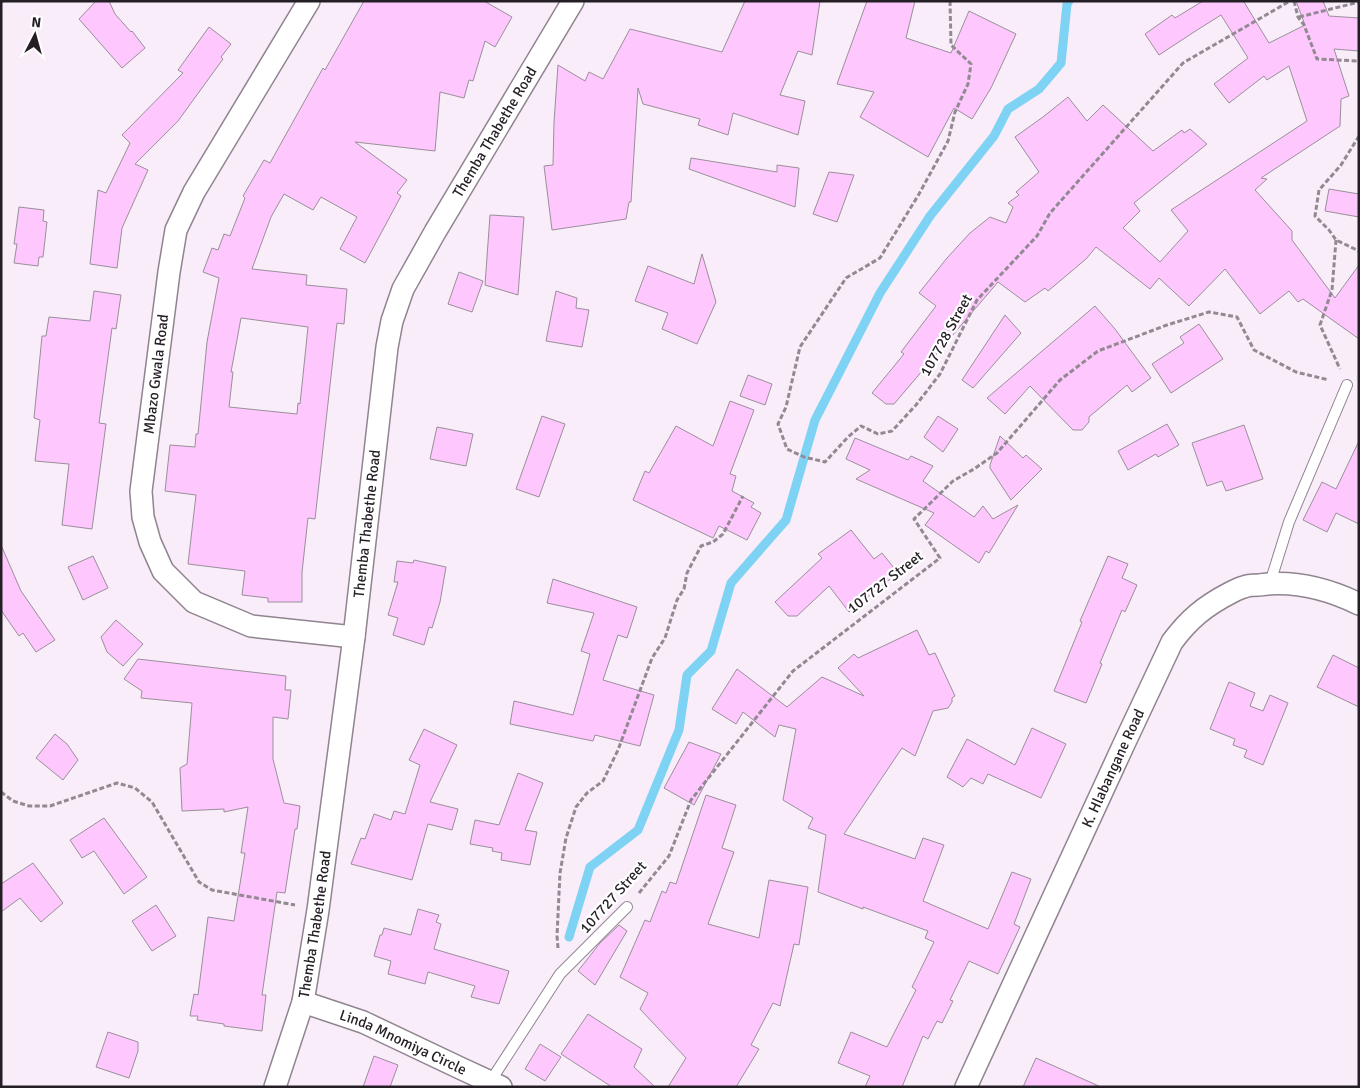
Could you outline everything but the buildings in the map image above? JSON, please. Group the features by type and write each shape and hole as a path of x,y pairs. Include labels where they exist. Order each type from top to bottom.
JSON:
{"street":[{"name":"Mbazo Gwala Road","path":"309,1 194,192 176,230 141,491 143,517 150,542 163,571 194,602 251,626 354,637"},
{"name":"Themba Thabethe Road","path":"276,1087 303,1002 318,910 354,637 387,347 392,321 403,289 435,232 573,1"},
{"name":"K. Hlabangane Road","path":"966,1087 1172,642 1182,629 1208,605 1243,587 1270,583 1294,584 1322,590 1359,604"},
{"name":"Linda Mnomiya Circle","path":"303,1002 363,1022 496,1084"}],"lane":[{"path":"1270,583 1289,522 1347,385"},
{"name":"107727 Street","path":"496,1084 560,974 628,907"}],"path":[{"name":"107728 Street","path":"950,1 952,45 971,64 968,84 955,112 948,141 919,194 880,258 846,278 800,347 786,407 778,424 787,449 804,457 825,462 848,437 862,426 878,434 892,431 916,406 940,374 977,300 1037,236 1050,213 1182,63 1290,1"},
{"path":"1294,1 1298,17 1304,25 1317,59 1359,61"},
{"path":"1298,17 1359,2"},
{"path":"1359,136 1341,165 1319,190 1316,216 1336,240 1359,251"},
{"path":"1336,240 1332,290 1320,325 1347,385"},
{"name":"107727 Street","path":"628,907 669,856 691,800 793,671 940,558 914,519 953,480 974,469 997,453 1060,380 1098,351 1167,325 1210,312 1236,317 1254,350 1296,372 1347,385"},
{"path":"560,974 557,936 560,873 566,838 576,807 587,793 603,781 618,750 652,658 665,638 677,600 684,588 690,566 701,546 714,542 723,534 743,496"},
{"path":"1,792 13,801 29,806 50,806 117,783 134,788 152,802 199,882 212,890 318,910"}],"waterway":[{"path":"569,937 590,867 638,830 679,730 687,675 711,651 731,583 786,520 815,420 880,293 930,216 994,136 1008,109 1039,89 1061,63 1067,4 1069,1"}]}
